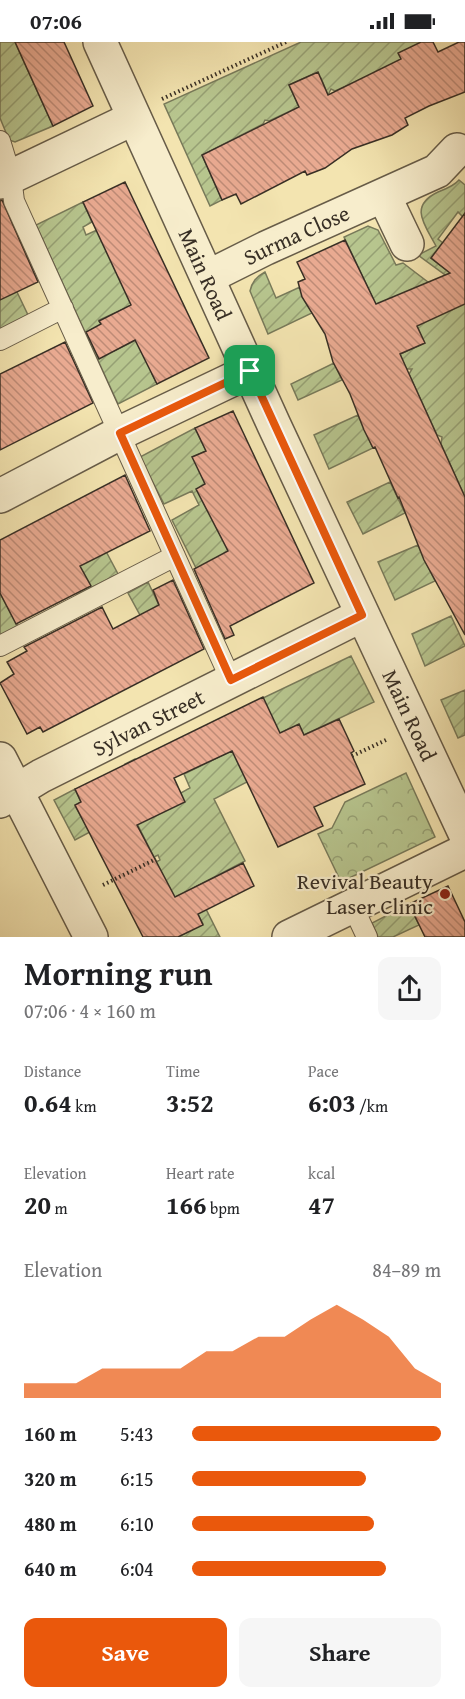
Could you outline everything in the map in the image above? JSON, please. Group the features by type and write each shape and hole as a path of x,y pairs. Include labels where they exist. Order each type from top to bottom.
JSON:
{"street":[{"name":"Main Road","path":"100,42 362,615 465,833"},
{"path":"5,180 134,118"},
{"name":"Surma Close","path":"208,277 266,248 437,171 458,150"},
{"path":"384,196 406,244"},
{"path":"0,496 120,433 250,371"},
{"name":"Sylvan Street","path":"8,796 41,776 362,615"},
{"path":"0,759 8,796 91,937"},
{"path":"289,937 465,851"}],"lane":[{"path":"0,141 5,180 231,680"},
{"path":"0,340 63,308"},
{"path":"0,646 175,556"},
{"path":"352,905 367,937"}],"path":[{"path":"134,118 157,101 286,42"},
{"path":"352,756 395,736"},
{"path":"93,891 156,859"}],"green space":[{"path":"0,42 15,42 53,126 15,142 9,140 0,118"},
{"path":"301,42 421,42 421,103 366,77 335,91 331,89 328,95 321,78 313,74 289,85 299,107 269,121 265,120 263,124 202,155 222,200 210,206 164,104"},
{"path":"459,180 465,185 465,214 463,217 458,212 438,239 443,243 431,258 465,285 465,497 441,444 442,437 437,435 409,374 412,369 406,369 400,354 424,343 417,326 376,305 344,237 368,226 378,230 396,265 403,263 428,282 456,283 418,255 436,246 424,223 421,210 423,203 429,197"},
{"path":"83,202 92,222 83,227 86,235 97,230 136,310 130,306 99,320 114,351 144,336 165,367 152,374 157,384 118,404 36,225"},
{"path":"265,272 276,298 300,287 312,313 268,334 250,291 255,280"},
{"path":"0,286 17,292 28,315 0,330"},
{"path":"334,363 342,380 298,400 291,384"},
{"path":"358,415 373,448 329,469 314,435"},
{"path":"195,428 206,451 193,457 263,575 196,568 172,520 199,505 192,491 164,504 140,457"},
{"path":"390,482 405,513 363,534 347,502"},
{"path":"100,540 118,574 77,595 65,571"},
{"path":"418,545 435,581 395,600 378,562"},
{"path":"148,582 165,618 140,615 128,593"},
{"path":"0,593 18,626 0,636"},
{"path":"451,616 465,646 425,666 412,634"},
{"path":"351,656 374,702 304,735 299,725 286,730 247,782 214,799 245,861 195,887 220,937 178,937 203,924 193,906 180,912 156,862 160,860 158,855 154,857 126,802 141,795 125,764 135,759 147,783 181,793 190,788 184,774 256,739 263,698"},
{"path":"465,690 465,735 458,738 441,700"},
{"path":"406,773 435,837 341,882 318,834 332,828 345,802"},
{"path":"75,789 81,802 75,806 90,832 75,840 54,800"},
{"path":"409,904 419,925 393,937 378,937 372,923"}],"building":[{"path":"15,42 64,42 93,106 53,126"},
{"path":"421,42 433,42 438,52 459,42 465,42 465,92 405,118 408,125 392,135 352,149 325,168 307,175 305,171 241,204 236,194 222,200 202,155 299,107 289,85 318,72 328,95 401,59 398,53"},
{"path":"125,182 209,358 157,384 135,340 99,359 86,332 101,324 99,321 131,305 83,202"},
{"path":"2,200 38,282 0,300 0,201"},
{"path":"465,213 465,304 417,326 425,343 400,354 465,497 465,635 424,560 399,497 375,447 373,448 364,430 350,394 333,362 325,334 302,297 298,282 305,279 297,262 345,240 376,304 450,273 431,258"},
{"path":"65,342 93,403 0,450 0,374"},
{"path":"233,411 314,583 230,626 234,635 225,639 194,569 228,551 196,489 205,484 192,457 206,451 195,428"},
{"path":"125,475 150,531 80,566 91,586 16,624 0,593 0,540"},
{"path":"173,580 204,649 43,732 40,727 27,734 0,683 14,674 7,662 27,651 24,647 102,607 113,629 159,605 153,590"},
{"path":"263,697 280,733 299,724 304,735 339,719 354,751 351,753 365,784 314,807 323,826 278,847 232,751 174,778 185,802 137,825 175,897 243,863 254,886 198,914 203,925 178,937 143,937 75,805 81,802 75,789"},
{"path":"448,886 465,922 465,937 425,937 409,904"}],"place":[{"name":"Revival Beauty Laser Clinic","path":"445,894"}],"route":[{"path":"250,371 362,615 231,680 120,433 250,371"}]}
